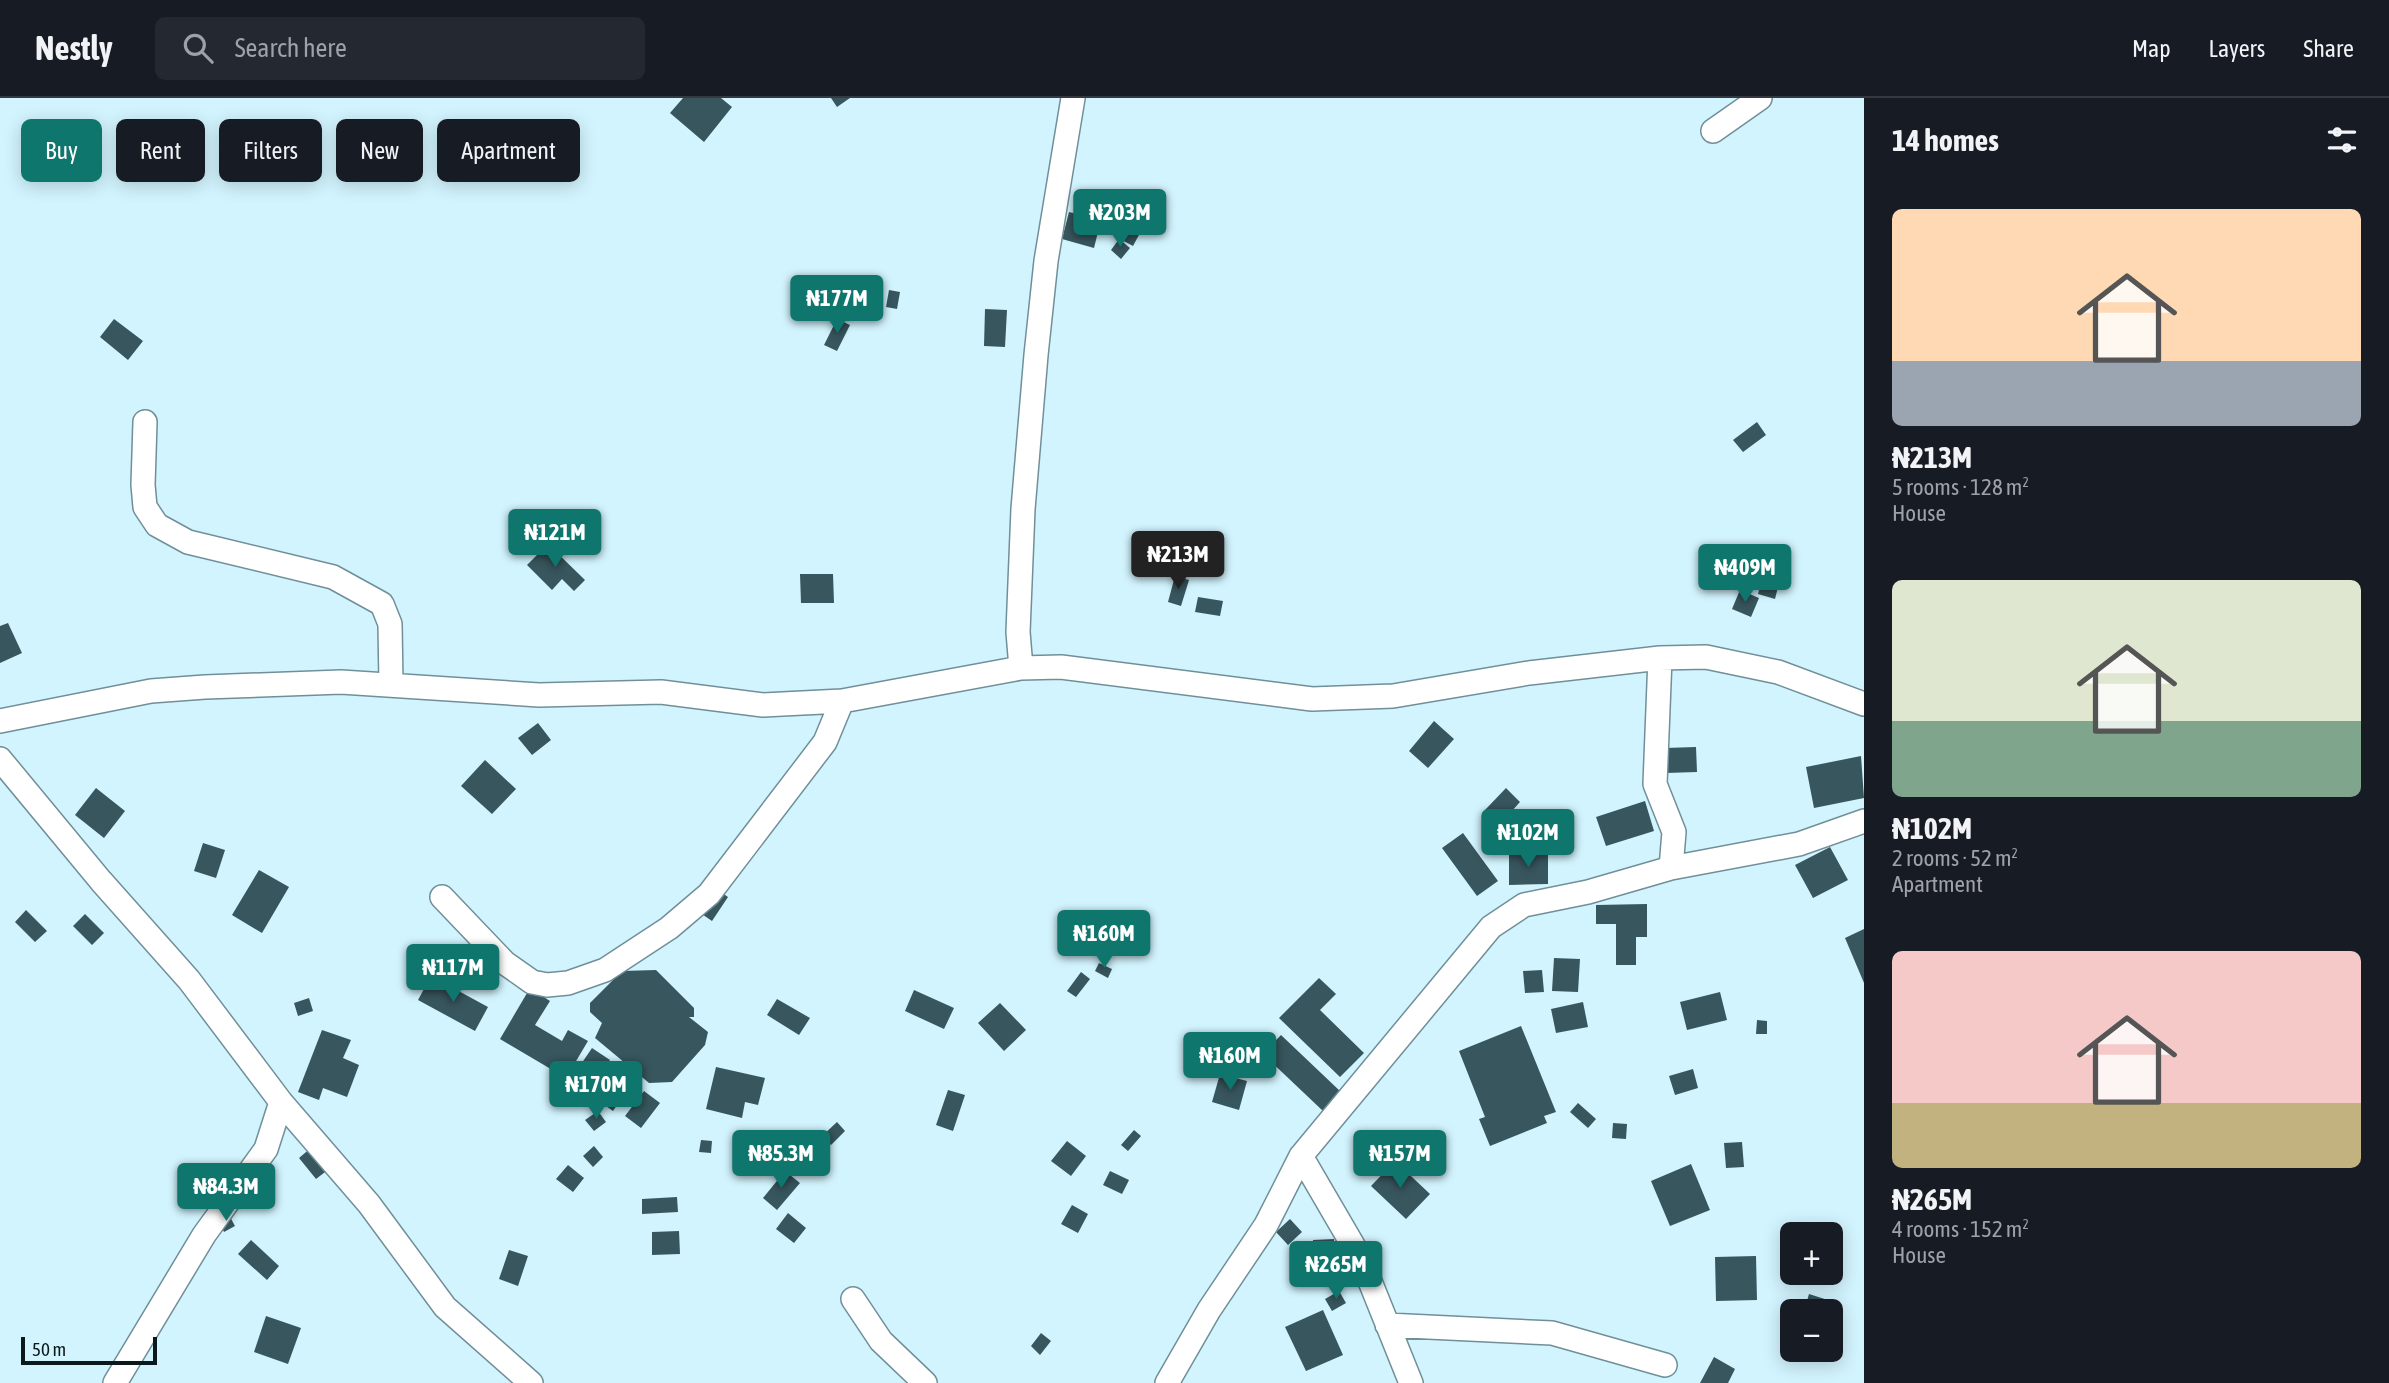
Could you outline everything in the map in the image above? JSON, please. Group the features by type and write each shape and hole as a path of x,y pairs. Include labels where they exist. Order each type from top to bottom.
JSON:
{"street":[{"path":"1021,668 1018,632 1020,577 1036,355 1046,261 1073,98"},
{"path":"1713,131 1760,98"},
{"path":"145,422 145,507 157,525 188,542 333,577 382,604 390,624 391,684"},
{"path":"0,721 151,691 341,682 539,695 661,692 764,705 842,701 1021,668 1061,667 1124,673 1247,693 1312,699 1393,696 1529,673 1660,658 1706,656 1778,672 1864,704"},
{"path":"1660,658 1654,784 1674,832 1671,869"},
{"path":"442,897 505,963 532,982 547,985 568,983 605,970 669,928 709,894 825,741 842,701"},
{"path":"0,759 48,820 189,980 281,1102 369,1204 445,1307 531,1383"},
{"path":"1167,1383 1209,1310 1266,1225 1301,1156 1491,927 1524,905 1588,892 1671,869 1799,844 1864,821"},
{"path":"115,1383 204,1235 266,1149 281,1102"},
{"path":"1301,1156 1361,1259 1410,1383"},
{"path":"852,1299 881,1341 925,1383"},
{"path":"1387,1325 1552,1333 1665,1365"}],"building":[{"path":"683,98 721,98 732,107 704,142 670,113"},
{"path":"831,98 850,98 837,107"},
{"path":"1069,212 1101,220 1094,248 1062,239"},
{"path":"1127,226 1140,233 1133,246 1120,239"},
{"path":"1119,239 1130,248 1121,259 1111,250"},
{"path":"889,290 900,292 897,309 886,307"},
{"path":"985,309 1007,310 1005,347 984,346"},
{"path":"114,319 143,341 128,360 100,337"},
{"path":"837,319 850,325 837,351 824,345"},
{"path":"1757,422 1766,435 1743,452 1733,440"},
{"path":"548,544 585,580 574,591 562,579 552,590 527,565"},
{"path":"800,574 833,574 834,603 801,603"},
{"path":"1175,576 1189,580 1181,606 1168,602"},
{"path":"1762,578 1779,583 1775,599 1758,594"},
{"path":"1740,590 1759,598 1751,617 1732,609"},
{"path":"1198,597 1223,601 1220,616 1195,612"},
{"path":"8,623 22,653 0,663 0,626"},
{"path":"1434,721 1454,739 1428,768 1409,751"},
{"path":"538,723 551,740 532,755 518,738"},
{"path":"1696,747 1697,772 1666,773 1665,748"},
{"path":"1861,756 1864,798 1814,808 1806,767"},
{"path":"485,760 516,789 492,814 461,786"},
{"path":"96,788 125,811 104,838 75,815"},
{"path":"1506,788 1520,802 1500,824 1485,810"},
{"path":"1645,801 1654,831 1606,846 1596,817"},
{"path":"1463,833 1498,881 1477,896 1442,848"},
{"path":"203,843 225,850 216,878 194,871"},
{"path":"1830,847 1848,880 1813,898 1795,865"},
{"path":"1509,853 1548,853 1548,884 1509,885"},
{"path":"259,870 289,887 262,933 232,915"},
{"path":"715,888 728,897 712,921 699,912"},
{"path":"1647,904 1647,937 1636,937 1636,965 1616,965 1616,924 1596,924 1596,905"},
{"path":"26,910 47,931 35,942 15,922"},
{"path":"85,914 104,933 92,945 73,926"},
{"path":"1864,929 1864,983 1845,938"},
{"path":"1554,958 1580,959 1578,992 1552,991"},
{"path":"1099,963 1112,969 1108,978 1095,971"},
{"path":"656,970 694,1008 694,1017 689,1017 708,1032 705,1045 672,1082 649,1083 595,1038 602,1023 590,1012 590,1003 622,971"},
{"path":"1542,970 1544,992 1525,993 1523,971"},
{"path":"1081,972 1090,979 1076,997 1067,991"},
{"path":"431,976 488,1007 475,1031 418,1000"},
{"path":"1319,978 1336,994 1320,1010 1364,1053 1340,1077 1279,1018"},
{"path":"530,988 550,1001 535,1025 562,1041 568,1030 588,1041 566,1078 500,1039"},
{"path":"914,990 954,1008 944,1029 905,1011"},
{"path":"1720,992 1727,1020 1687,1030 1680,1002"},
{"path":"309,998 313,1011 298,1016 294,1003"},
{"path":"777,999 810,1018 799,1035 767,1015"},
{"path":"1583,1002 1588,1027 1556,1033 1551,1009"},
{"path":"1000,1003 1026,1030 1004,1051 978,1023"},
{"path":"1757,1020 1767,1021 1767,1034 1756,1034"},
{"path":"1521,1026 1556,1112 1544,1116 1547,1123 1490,1146 1479,1119 1485,1117 1459,1051"},
{"path":"322,1030 351,1040 343,1058 359,1065 347,1097 323,1088 319,1100 298,1092"},
{"path":"1281,1035 1341,1092 1323,1111 1263,1054"},
{"path":"592,1048 610,1060 592,1088 573,1076"},
{"path":"614,1064 635,1079 613,1111 592,1096"},
{"path":"716,1067 765,1078 758,1105 745,1102 742,1118 706,1109"},
{"path":"1693,1069 1698,1088 1675,1095 1669,1076"},
{"path":"1220,1074 1247,1081 1239,1110 1212,1102"},
{"path":"948,1090 965,1095 953,1131 936,1125"},
{"path":"644,1091 660,1103 641,1128 625,1116"},
{"path":"1578,1103 1596,1119 1588,1128 1570,1112"},
{"path":"598,1111 606,1122 594,1131 585,1120"},
{"path":"837,1122 845,1131 831,1145 822,1136"},
{"path":"1613,1123 1627,1124 1626,1139 1612,1138"},
{"path":"1134,1130 1141,1136 1128,1151 1121,1145"},
{"path":"701,1140 712,1141 711,1153 699,1152"},
{"path":"1067,1141 1086,1156 1071,1176 1051,1161"},
{"path":"1742,1142 1744,1167 1726,1168 1724,1143"},
{"path":"594,1146 603,1157 593,1167 583,1156"},
{"path":"312,1147 329,1169 316,1179 299,1158"},
{"path":"1395,1161 1430,1194 1406,1219 1371,1186"},
{"path":"1691,1164 1710,1210 1670,1226 1651,1181"},
{"path":"568,1165 584,1178 573,1192 556,1179"},
{"path":"785,1171 800,1183 777,1210 763,1198"},
{"path":"1110,1171 1129,1180 1122,1194 1103,1185"},
{"path":"677,1197 678,1212 642,1214 642,1199"},
{"path":"1072,1205 1088,1214 1078,1233 1061,1224"},
{"path":"788,1213 806,1228 794,1243 776,1229"},
{"path":"229,1215 235,1226 224,1232 218,1220"},
{"path":"1290,1219 1302,1232 1288,1245 1276,1232"},
{"path":"679,1231 680,1254 652,1255 652,1232"},
{"path":"1334,1239 1335,1257 1313,1258 1313,1240"},
{"path":"251,1240 279,1266 267,1280 238,1254"},
{"path":"509,1250 528,1256 518,1286 499,1279"},
{"path":"1756,1256 1757,1300 1716,1301 1715,1257"},
{"path":"1339,1291 1346,1303 1332,1311 1325,1299"},
{"path":"1809,1294 1825,1299 1808,1299"},
{"path":"1323,1310 1343,1355 1306,1371 1285,1327"},
{"path":"266,1316 301,1328 288,1364 254,1352"},
{"path":"1041,1333 1051,1341 1040,1355 1031,1346"},
{"path":"1714,1357 1735,1369 1728,1383 1700,1383"}]}
